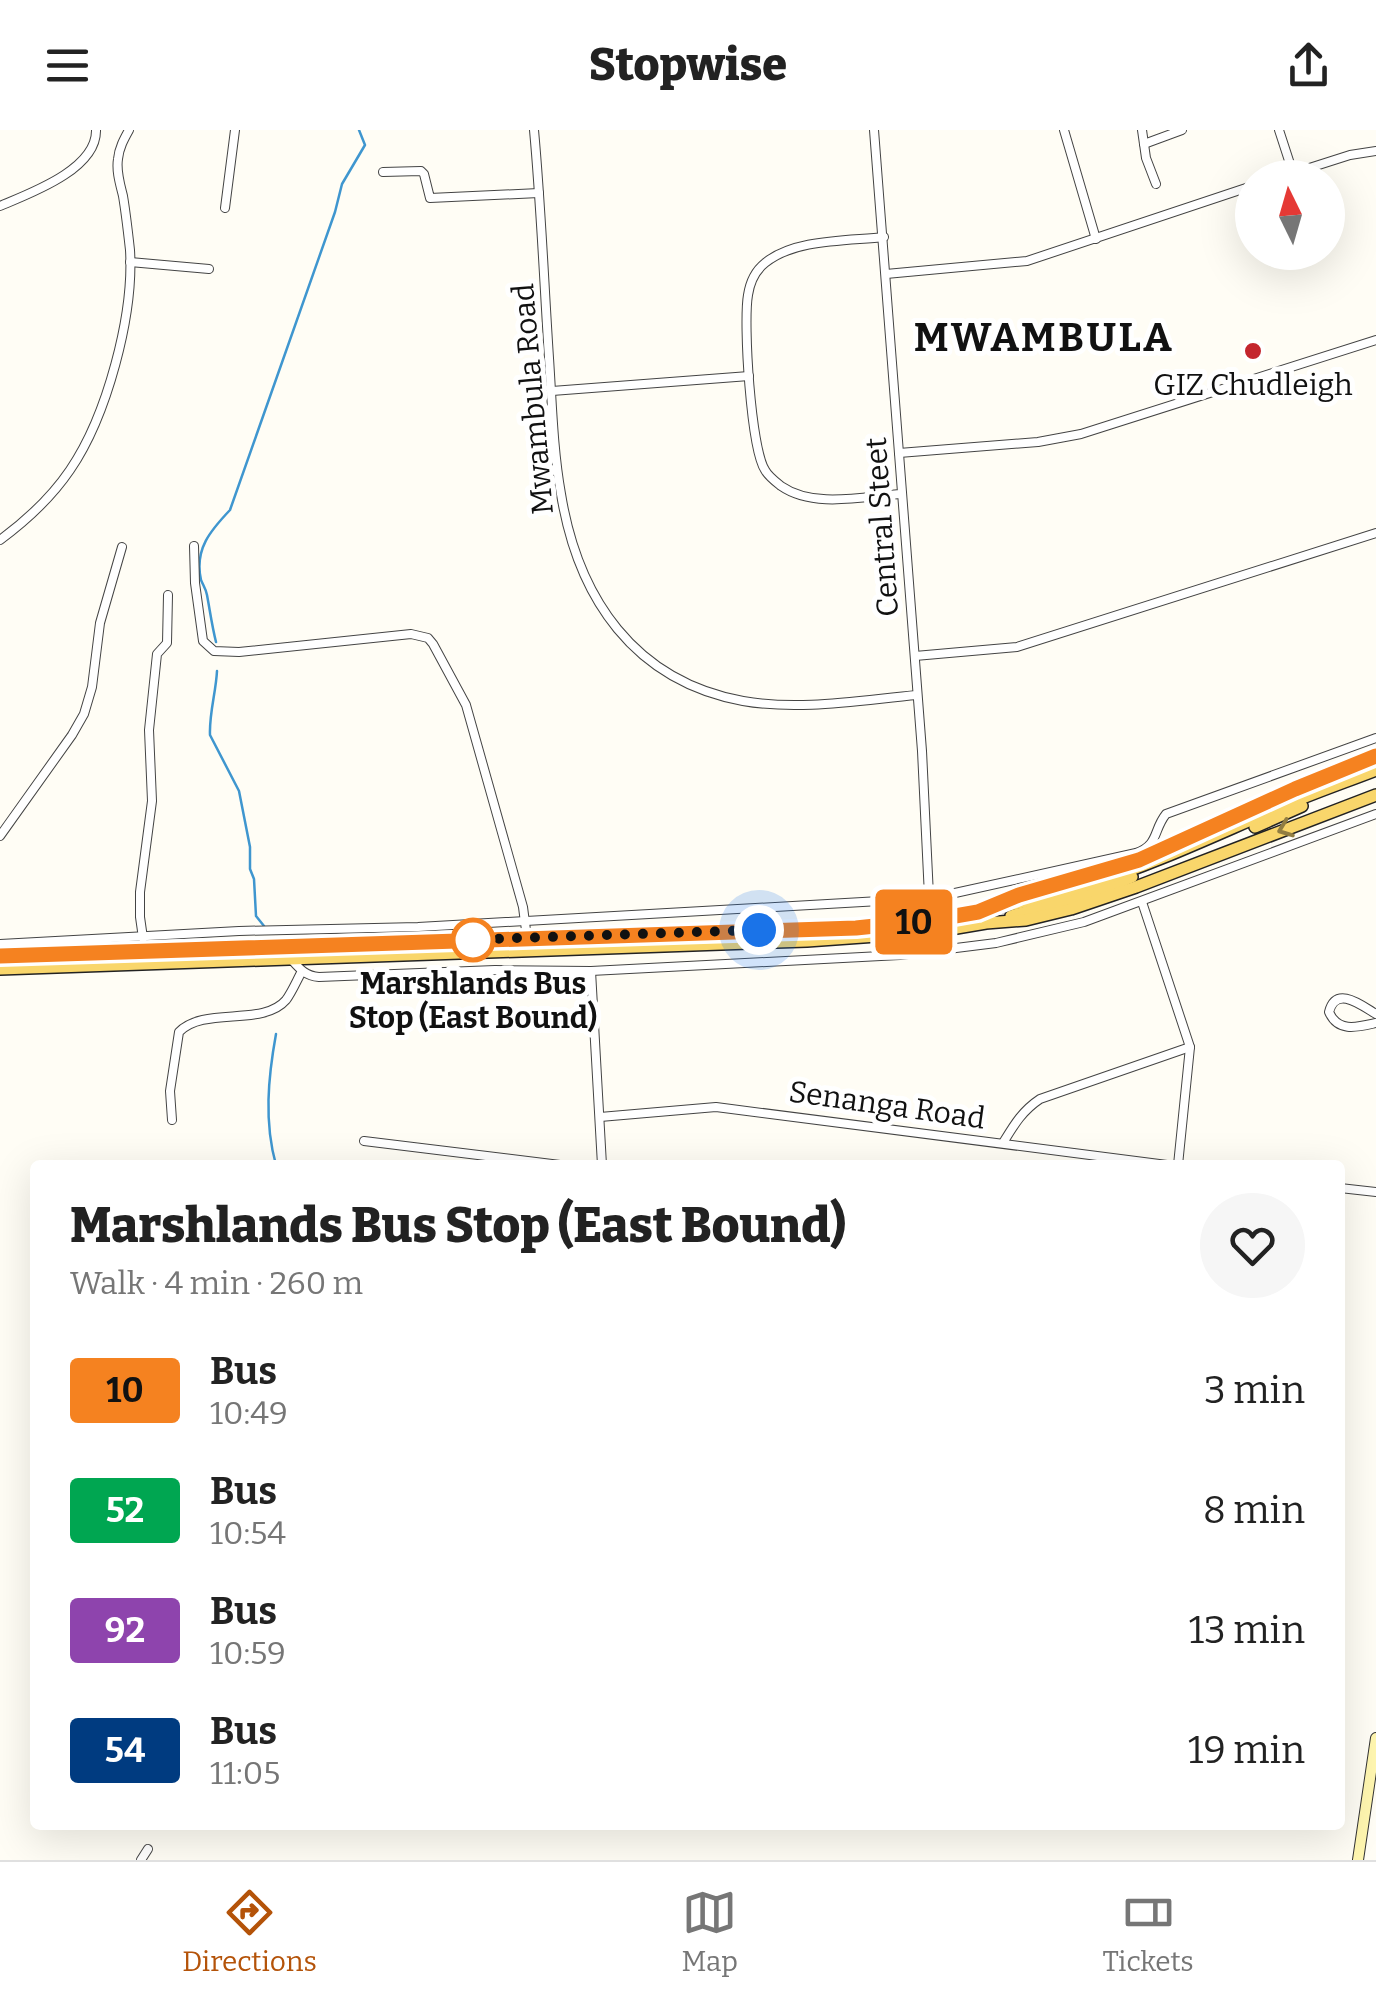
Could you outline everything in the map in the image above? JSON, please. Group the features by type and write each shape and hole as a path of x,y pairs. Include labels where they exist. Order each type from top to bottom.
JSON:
{"main road":[{"path":"984,917 1019,895 1139,860 1376,756"},
{"path":"0,969 807,941 933,926 1091,894 1376,773"},
{"path":"984,917 1026,920 1101,900 1376,795"},
{"path":"0,956 933,926"},
{"path":"1358,1860 1376,1738"}],"street":[{"path":"0,206 82,163 93,150 96,130"},
{"path":"0,540 48,500 72,468 88,439 118,354 130,262 117,161 129,130"},
{"path":"225,208 235,130"},
{"name":"Mwambula Road","path":"534,130 560,491 574,551 601,607 645,659 674,678 704,690 743,700 800,704 917,695"},
{"name":"Central Steet","path":"874,130 935,952"},
{"path":"1064,130 1096,239"},
{"path":"1142,130 1156,184"},
{"path":"1144,144 1182,130"},
{"path":"1279,130 1289,160"},
{"path":"1333,160 1376,152"},
{"path":"383,172 421,170 430,198 539,193"},
{"path":"886,274 1027,261 1235,192"},
{"path":"884,237 800,246 780,252 761,266 750,282 747,300 749,376 757,452 765,472 784,488 806,497 830,499 902,494"},
{"path":"130,262 210,269"},
{"path":"899,453 1038,442 1081,434 1376,340"},
{"path":"552,391 749,376"},
{"path":"915,656 1018,646 1376,533"},
{"path":"194,546 203,640 214,651 239,652 411,634 428,638 466,706 526,922 527,938"},
{"path":"0,836 84,714 92,687 100,622 122,547"},
{"path":"143,938 140,892 152,801 149,730 158,654 167,643 168,595"},
{"path":"0,944 526,922 929,896 1004,884 1136,853 1152,844 1166,814 1376,738"},
{"path":"290,958 302,971 320,977 495,970 591,972 935,952 1044,932 1142,902 1376,814"},
{"path":"1142,902 1190,1047 1179,1160"},
{"path":"172,1120 170,1091 179,1032 202,1021 274,1010 286,1000 302,971"},
{"path":"591,972 602,1160"},
{"path":"1376,1014 1346,998 1330,1004 1329,1012 1346,1027 1376,1023"},
{"path":"1004,1144 1016,1119 1040,1100 1190,1047"},
{"name":"Senanga Road","path":"600,1117 716,1107 1128,1160"},
{"path":"364,1141 519,1160"},
{"path":"1345,1189 1376,1192"},
{"path":"141,1860 148,1849"}],"waterway":[{"path":"216,642 199,569 202,550 230,510 342,184 365,145 359,130"},
{"path":"217,671 210,735 239,791 250,847 256,916 264,926"},
{"path":"275,1160 268,1100 276,1034"}],"bus line":[{"name":"10","path":"0,956 856,928 932,920 978,912 1019,895 1139,860 1376,756"}],"place":[{"name":"GIZ Chudleigh","path":"1253,351"},
{"name":"Marshlands Bus Stop (East Bound)","path":"473,940"}],"district":[{"name":"MWAMBULA","path":"1044,337"}],"route":[{"path":"473,940 459,940 759,930"}]}
